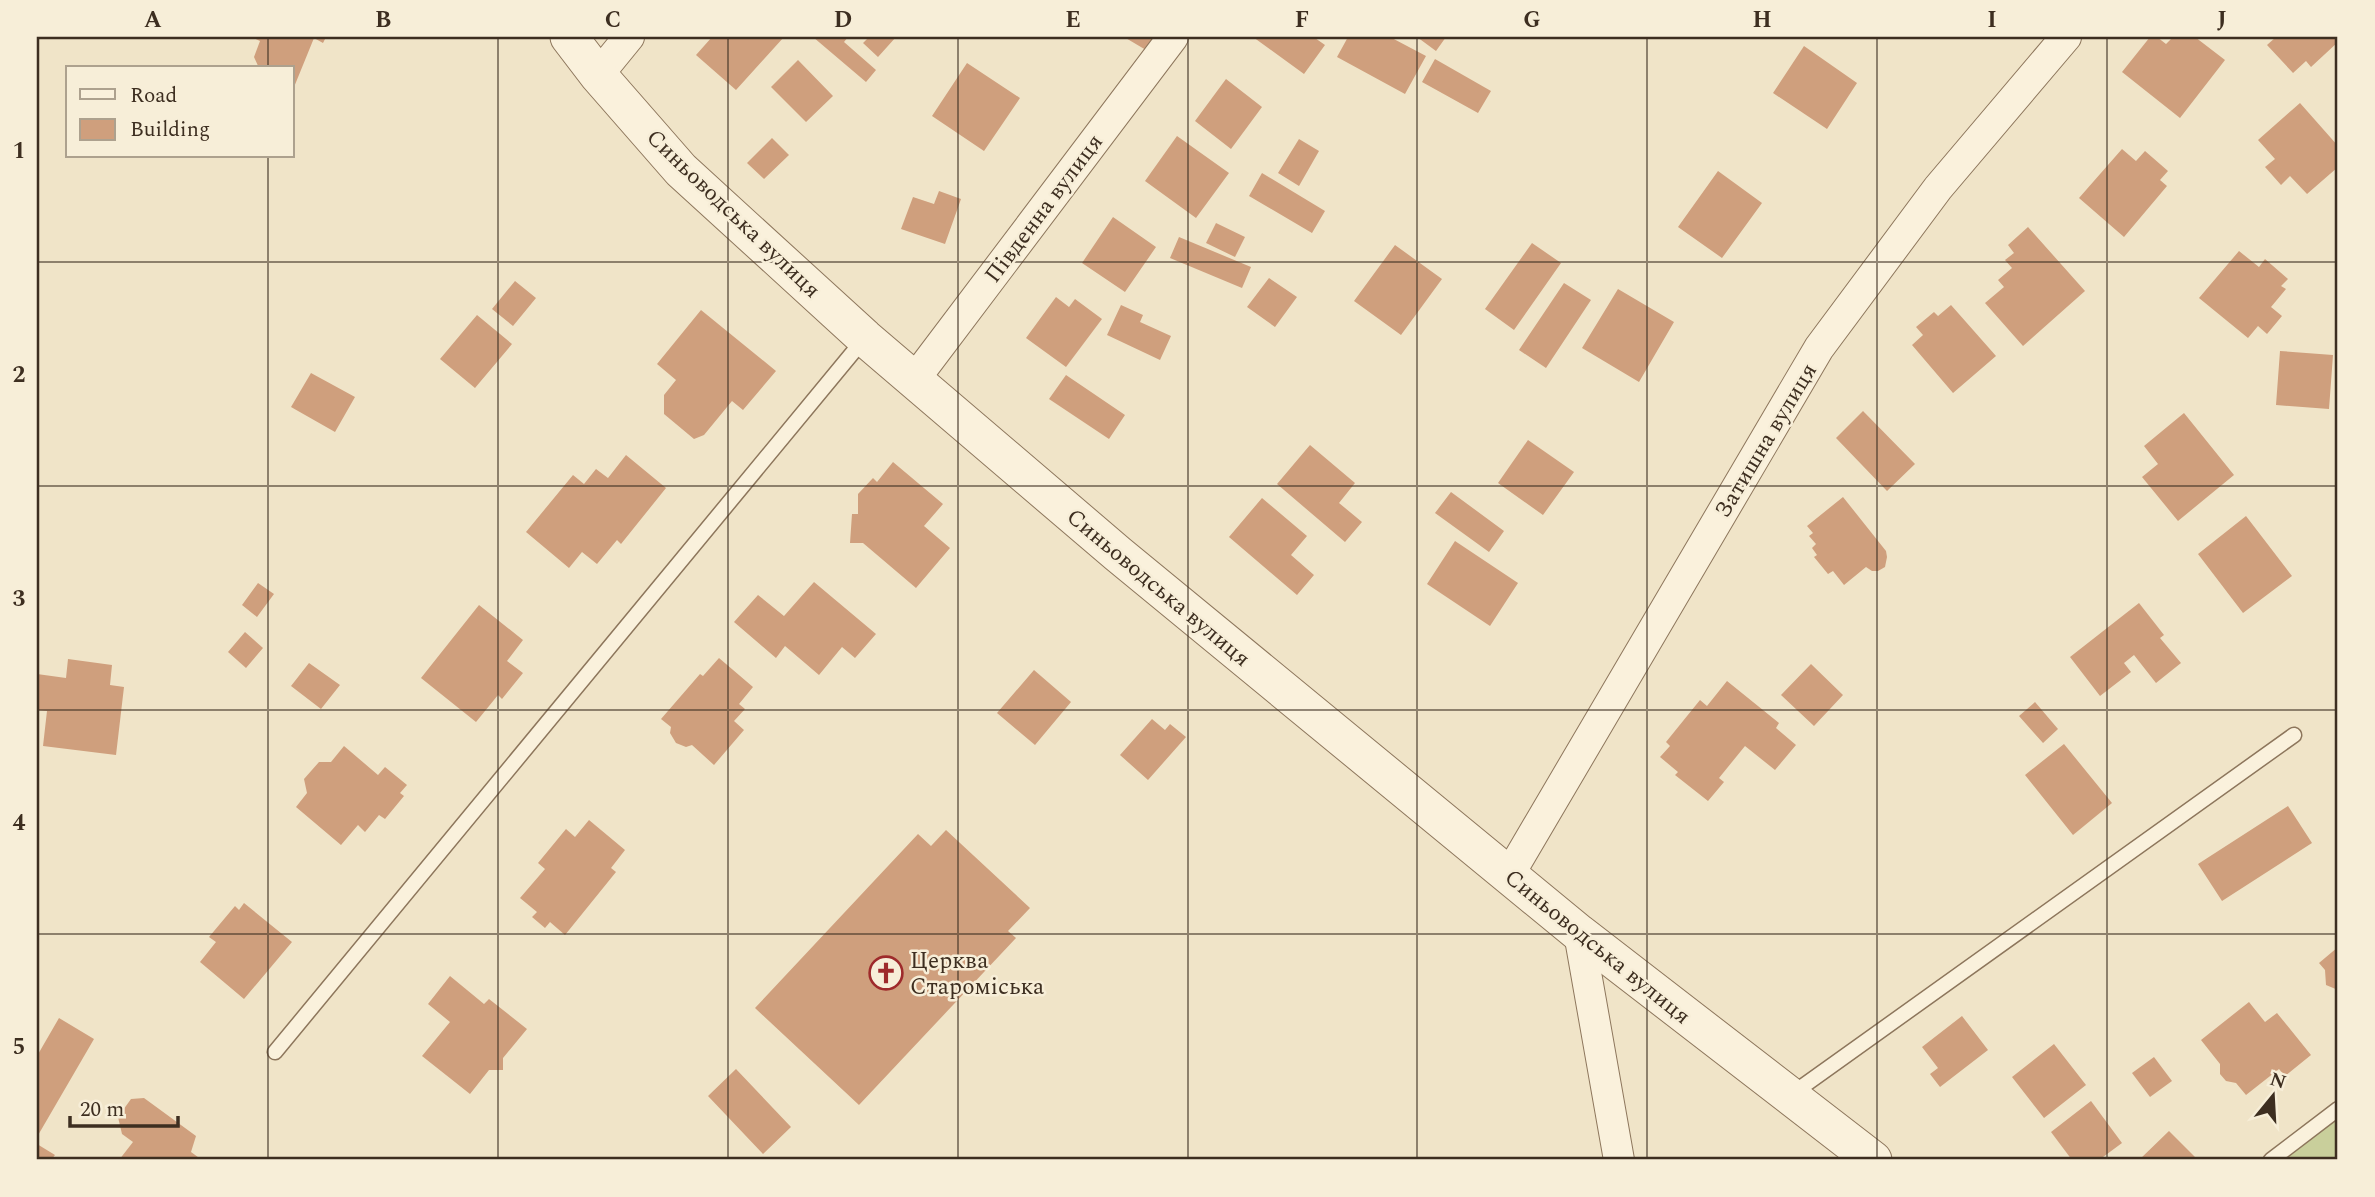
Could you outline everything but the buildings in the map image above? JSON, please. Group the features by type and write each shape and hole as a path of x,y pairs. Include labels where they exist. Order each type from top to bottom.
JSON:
{"street":[{"name":"Синьоводська вулиця","path":"569,37 598,75 681,170 865,338 1118,554 1579,933 1872,1160"},
{"path":"598,75 629,37"},
{"name":"Південна вулиця","path":"914,380 1173,37"},
{"name":"Затишна вулиця","path":"1509,875 1819,348 1938,188 2066,37"},
{"path":"1579,933 1619,1160"},
{"name":"Синьоводська вулиця","path":"1788,1097 1844,1160"}],"lane":[{"path":"275,1052 865,338"},
{"path":"1788,1097 2294,735"},
{"path":"2271,1160 2338,1109"}],"green space":[{"path":"2338,1109 2338,1160 2271,1160"}],"place":[{"name":"Церква Староміська","path":"886,973"}]}
